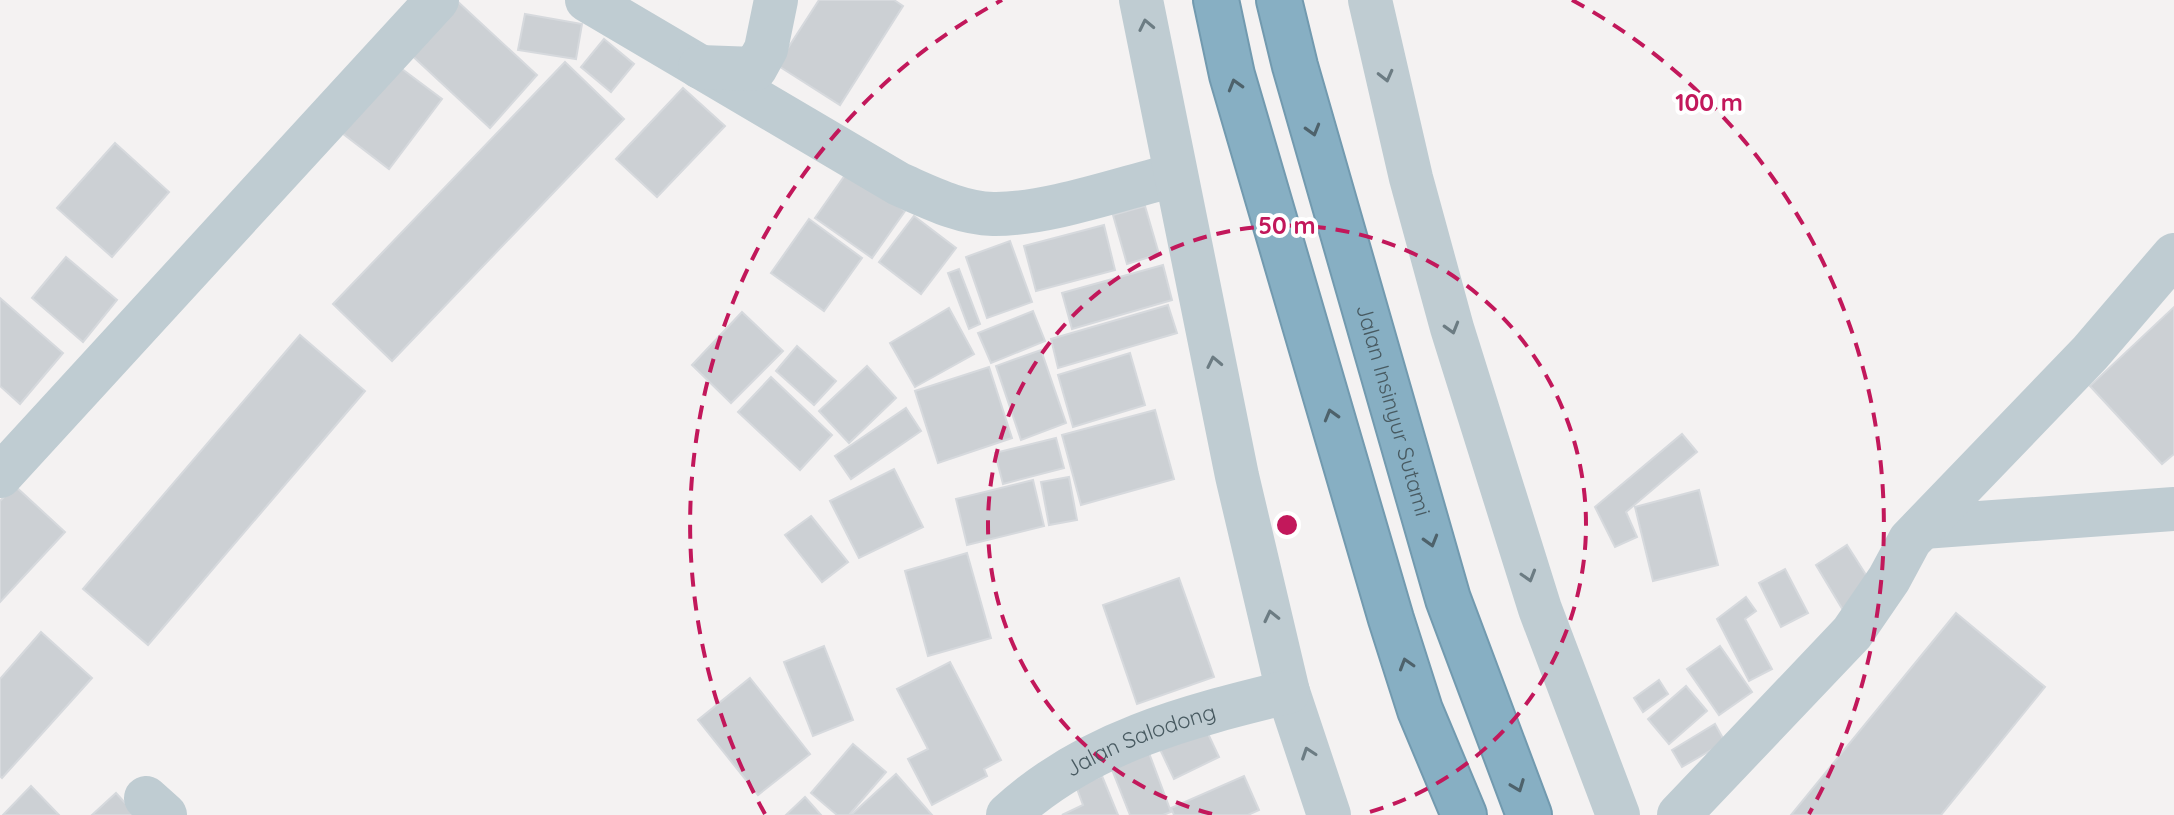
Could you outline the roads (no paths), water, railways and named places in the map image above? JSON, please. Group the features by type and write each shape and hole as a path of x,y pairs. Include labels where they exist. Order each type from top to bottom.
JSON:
{"highway":[{"path":"1216,0 1232,75 1420,710 1447,815"},
{"name":"Jalan Insinyur Sutami","path":"1279,0 1295,66 1448,599 1529,815"},
{"path":"1420,710 1464,815"}],"street":[{"path":"0,476 437,0"},
{"path":"587,0 899,184 950,206 992,214 1039,209 1175,175"},
{"path":"698,67 755,69 766,49 776,0"},
{"path":"1141,0 1237,476 1288,692 1329,815"},
{"path":"1370,0 1411,178 1452,328 1540,609 1618,815"},
{"path":"1679,815 1852,633 1889,579 1910,540 2090,353 2174,255"},
{"path":"1923,527 2174,509"},
{"name":"Jalan Salodong","path":"1014,812 1059,776 1109,747 1189,716 1288,692"}]}
